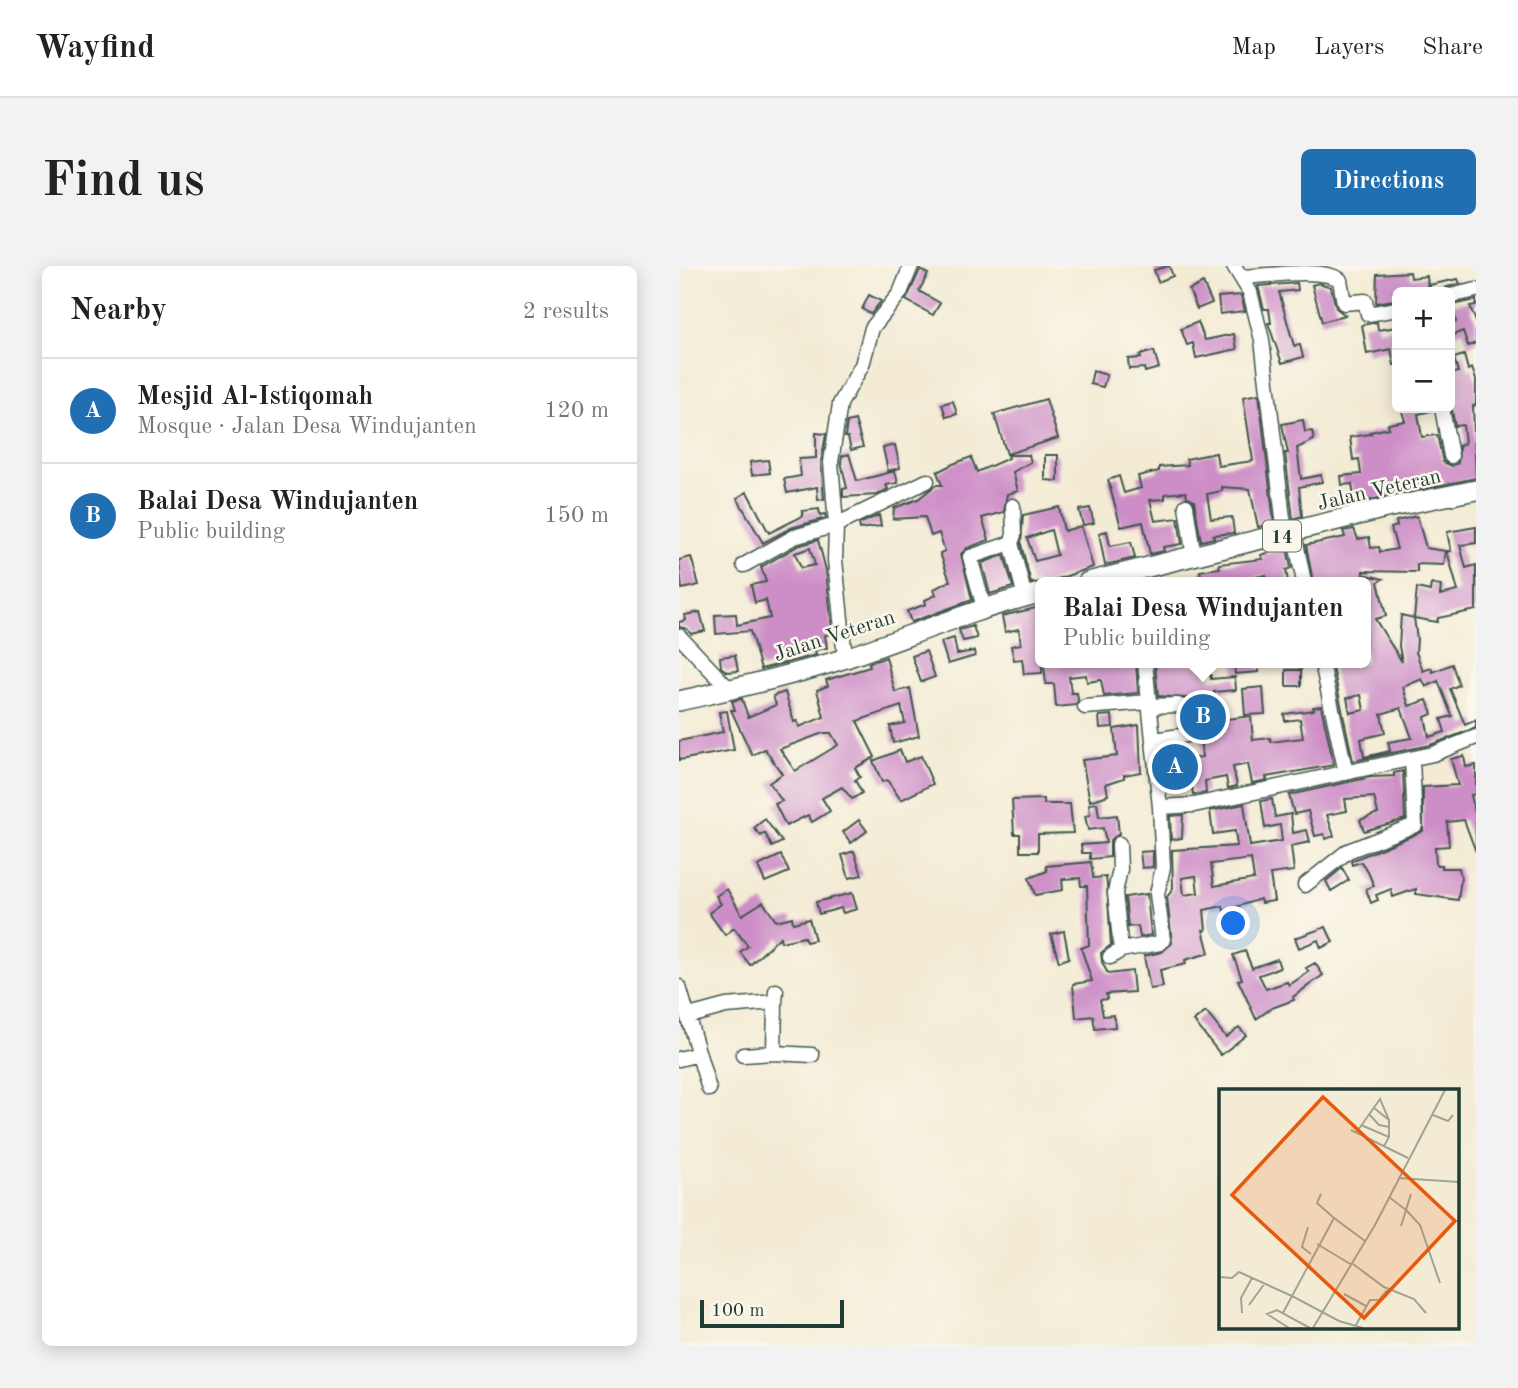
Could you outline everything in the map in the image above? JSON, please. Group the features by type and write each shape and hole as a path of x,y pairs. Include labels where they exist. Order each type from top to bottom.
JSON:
{"highway":[{"name":"Jalan Veteran","path":"1136,577 1194,558 1386,508 1476,490"},
{"name":"Jalan Veteran","path":"679,701 730,690 845,658 984,608 1033,595"}],"street":[{"path":"845,658 835,560 836,525 831,462 840,404 862,365 872,328 900,293 911,266"},
{"path":"1302,577 1289,534 1255,304 1238,272 1340,272 1344,303 1365,301 1369,314 1392,310"},
{"path":"1455,295 1476,290"},
{"path":"1443,413 1451,456"},
{"path":"744,565 794,537 836,525 927,481"},
{"path":"1013,506 1014,535 1011,542 1033,595"},
{"path":"1186,506 1194,558"},
{"path":"984,608 970,557 1011,542"},
{"path":"679,636 730,690"},
{"path":"1119,844 1120,869 1115,893 1116,953 1163,940 1157,894 1163,867 1160,807 1145,668"},
{"path":"1323,668 1346,773"},
{"path":"1085,707 1149,704 1178,705 1189,709 1187,735 1155,740"},
{"path":"1160,807 1194,805 1412,759 1476,737"},
{"path":"1305,885 1348,851 1415,825 1412,759"},
{"path":"679,987 709,1089"},
{"path":"689,1016 776,996 774,1053"},
{"path":"679,1059 699,1054"},
{"path":"743,1055 812,1055"}],"building":[{"path":"1169,266 1173,276 1158,282 1154,270"},
{"path":"920,270 928,274 919,291 940,303 933,315 906,300"},
{"path":"1410,272 1411,278 1427,276 1428,287 1392,287 1392,300 1376,303 1377,274"},
{"path":"1458,279 1460,284 1447,287 1429,285"},
{"path":"1203,283 1212,303 1197,309 1189,290"},
{"path":"1297,283 1298,290 1279,292 1294,346 1300,345 1303,357 1282,363 1268,323 1271,323 1269,309 1264,309 1258,286"},
{"path":"1319,283 1331,287 1336,308 1345,315 1322,322 1312,285"},
{"path":"869,295 881,301 871,314 862,309"},
{"path":"1241,295 1245,311 1220,314 1218,297"},
{"path":"1476,300 1476,305 1470,306 1476,322 1476,343 1468,346 1463,331 1455,334 1455,304"},
{"path":"1198,322 1205,340 1234,334 1237,349 1196,358 1193,343 1187,345 1181,329"},
{"path":"1377,322 1378,330 1392,328 1392,354 1391,349 1367,354 1362,325"},
{"path":"1154,351 1159,368 1145,372 1144,368 1129,369 1128,359 1141,358 1140,355"},
{"path":"1464,355 1468,370 1472,368 1476,380 1476,405 1473,406 1476,478 1355,503 1352,484 1342,485 1341,476 1361,474 1359,459 1353,460 1350,437 1371,434 1370,432 1389,428 1388,424 1405,421 1403,413 1422,413 1418,414 1422,437 1437,435 1443,462 1452,466 1458,463 1459,446 1465,443 1463,425 1455,426 1452,413 1455,413 1455,373 1458,372 1455,358"},
{"path":"1093,371 1107,375 1103,387 1090,384"},
{"path":"1259,394 1274,523 1258,527 1250,489 1222,487 1222,491 1207,494 1211,519 1232,517 1234,533 1213,535 1214,538 1201,541 1194,501 1187,497 1186,492 1165,494 1165,499 1150,500 1155,521 1178,518 1182,544 1163,547 1164,551 1150,554 1143,522 1121,527 1108,480 1119,476 1124,493 1141,488 1138,476 1159,471 1159,467 1188,465 1186,459 1216,453 1218,466 1253,461 1243,397"},
{"path":"1046,399 1058,438 1007,454 994,414"},
{"path":"953,401 957,414 946,417 942,404"},
{"path":"855,420 863,447 851,450 848,437 845,437 847,422"},
{"path":"1303,420 1305,432 1312,431 1314,440 1297,448 1301,479 1321,475 1322,482 1299,487 1302,516 1293,519 1285,453 1288,453 1282,424"},
{"path":"816,433 826,434 821,462 824,499 818,500 817,487 787,493 784,479 801,476 799,459 816,458"},
{"path":"895,445 900,468 888,471 883,448"},
{"path":"849,454 857,481 895,471 898,483 886,485 888,489 877,495 843,497 843,489 847,488 841,462 842,456"},
{"path":"1008,455 1029,455 1031,462 1013,472 1018,491 1007,494 1004,512 982,518 989,540 967,548 961,554 972,600 911,622 907,611 926,604 925,600 936,595 934,589 950,581 940,553 945,551 939,533 931,536 925,517 893,519 894,508 918,499 936,485 942,485 937,472 953,464 971,457 977,472 1009,458"},
{"path":"1045,455 1058,455 1058,481 1045,480"},
{"path":"768,460 770,473 752,475 750,462"},
{"path":"747,492 769,533 803,516 802,511 819,509 820,515 825,514 826,518 791,528 763,543 737,498"},
{"path":"1059,507 1064,531 1081,526 1093,567 1064,577 1035,577 1035,583 1031,583 1021,544 1023,515","holes":["1051,530 1057,555 1035,561 1027,538"]},
{"path":"1090,508 1094,523 1083,525 1079,510"},
{"path":"879,515 881,526 860,529 859,524"},
{"path":"1417,516 1426,548 1446,551 1444,565 1417,564 1417,572 1363,571 1363,574 1383,579 1378,582 1386,616 1375,619 1402,662 1399,646 1401,615 1414,618 1416,652 1423,671 1431,668 1433,672 1452,664 1459,685 1450,689 1465,725 1476,720 1476,728 1430,745 1353,761 1333,668 1371,668 1371,577 1312,577 1306,545 1345,537 1343,531 1354,529 1358,539 1369,537 1371,548 1379,547 1380,552 1397,549 1391,528 1397,526 1396,521","holes":["1422,679 1426,687 1438,681 1452,716 1441,719 1445,732 1429,737 1425,717 1432,714 1427,700 1409,706 1403,687","1361,695 1364,710 1350,713 1347,698","1401,708 1412,738 1388,742 1390,751 1364,757 1361,739 1385,733 1381,714"]},
{"path":"1476,527 1476,543 1460,545 1466,568 1476,565 1476,610 1438,618 1437,622 1414,618 1417,588 1430,591 1431,584 1441,586 1440,595 1458,591 1447,551 1451,551 1447,532"},
{"path":"1107,531 1110,546 1131,542 1135,558 1105,565 1099,533"},
{"path":"818,540 826,570 832,634 825,635 827,648 815,650 816,655 761,669 750,631 716,634 715,615 736,614 737,625 770,618 766,600 755,603 751,585 766,582 761,567 798,546","holes":["810,548 815,565 801,568 795,553"]},
{"path":"1287,547 1291,568 1286,570 1287,577 1201,577 1200,571 1220,568 1219,564 1263,559 1261,555"},
{"path":"1004,555 1013,587 990,594 982,563"},
{"path":"691,557 699,585 682,589 679,560"},
{"path":"1035,608 1035,668 1042,668 1042,673 1024,674 1022,659 1014,660 1011,646 1021,644 1019,629 1005,632 1002,616"},
{"path":"700,612 705,631 691,634 687,629 679,627 679,622 686,620 685,615"},
{"path":"973,626 977,638 963,641 959,630"},
{"path":"954,638 957,654 974,651 975,656 948,664 941,642"},
{"path":"926,651 935,677 921,682 912,656"},
{"path":"735,655 738,671 727,672 721,667 720,657"},
{"path":"886,657 895,692 910,688 919,736 893,743 890,726 905,723 901,706 857,721 875,757 855,768 860,777 855,780 862,793 852,799 842,787 822,798 830,811 812,822 808,815 786,826 775,804 782,801 769,783 782,774 765,749 752,755 731,710 735,710 732,701 742,699 748,717 776,705 773,696 785,692 794,722 797,721 799,727 824,717 817,690 828,686 826,680 870,667 869,663","holes":["823,733 831,733 838,745 795,771 780,749"]},
{"path":"1044,668 1136,668 1138,693 1104,696 1101,680 1087,682 1086,675 1069,677 1071,693 1077,693 1076,705 1056,707 1054,684 1046,684"},
{"path":"1155,668 1206,668 1207,676 1211,675 1211,679 1235,677 1236,690 1214,692 1219,720 1251,716 1253,740 1270,738 1271,742 1303,738 1300,719 1285,721 1284,714 1314,710 1313,707 1321,706 1334,765 1266,777 1267,780 1252,783 1248,764 1233,767 1237,786 1228,788 1226,777 1205,781 1206,793 1193,795 1189,759 1202,757 1197,699 1158,696"},
{"path":"1234,668 1259,668 1259,672 1235,674"},
{"path":"1286,670 1301,670 1301,686 1286,686"},
{"path":"1263,687 1265,714 1245,715 1243,689"},
{"path":"727,711 734,750 679,760 679,741 723,732 719,712"},
{"path":"1112,715 1113,727 1100,728 1099,716"},
{"path":"1139,725 1141,772 1124,775 1124,778 1106,784 1108,795 1090,801 1082,760 1117,756 1114,729"},
{"path":"900,750 905,762 921,756 933,784 901,800 887,780 882,782 873,761"},
{"path":"1464,756 1466,767 1476,765 1476,794 1471,795 1476,817 1476,852 1464,820 1447,822 1449,846 1435,847 1436,865 1442,865 1442,868 1459,868 1461,878 1458,900 1416,894 1416,889 1393,897 1391,889 1376,895 1378,900 1371,903 1366,889 1374,886 1368,872 1361,862 1352,865 1351,861 1423,831 1423,787 1458,785 1451,759"},
{"path":"1403,771 1405,819 1364,831 1360,820 1378,813 1374,797 1345,799 1347,811 1327,815 1334,836 1326,839 1324,834 1315,836 1308,811 1294,814 1289,795 1371,777 1394,776 1394,773"},
{"path":"1044,799 1044,804 1070,804 1073,833 1038,834 1038,852 1020,852 1020,834 1014,834 1012,800"},
{"path":"1272,799 1275,817 1291,814 1293,833 1307,830 1310,842 1291,846 1294,871 1270,874 1274,901 1261,903 1260,899 1224,911 1223,906 1204,910 1206,930 1203,930 1209,953 1185,960 1186,964 1160,970 1163,987 1150,989 1144,956 1162,952 1172,943 1167,897 1173,889 1172,850 1237,846 1235,831 1213,834 1210,811 1244,804 1250,846 1282,841 1280,825 1265,828 1261,801","holes":["1251,859 1254,879 1214,886 1211,864","1196,876 1198,893 1184,895 1182,878"]},
{"path":"1097,803 1099,817 1117,815 1119,834 1110,840 1110,857 1090,859 1090,853 1082,853 1081,845 1106,843 1103,828 1088,830 1085,816 1090,815 1089,804"},
{"path":"1183,815 1182,838 1171,840 1170,816"},
{"path":"765,819 782,842 772,847 765,833 761,836 754,828"},
{"path":"859,820 867,831 851,843 843,832"},
{"path":"854,851 862,875 849,878 842,855"},
{"path":"1153,851 1153,867 1142,868 1140,852"},
{"path":"781,855 789,872 765,882 758,866"},
{"path":"1091,862 1093,878 1106,877 1107,885 1111,945 1101,953 1102,962 1108,974 1132,971 1134,992 1106,994 1107,999 1100,1000 1103,1016 1114,1015 1115,1027 1095,1029 1093,1016 1076,1018 1073,984 1092,981 1081,948 1089,945 1087,886 1081,886 1080,878 1062,879 1063,890 1035,895 1029,878 1047,871 1046,866"},
{"path":"1342,868 1349,880 1331,891 1326,881"},
{"path":"727,889 742,915 763,902 776,921 792,917 793,923 809,919 815,940 806,942 804,937 781,942 780,937 750,965 740,952 748,946 734,928 725,935 709,913 721,904 716,896"},
{"path":"852,893 857,909 843,913 841,908 819,914 816,902"},
{"path":"1147,894 1151,935 1140,937 1138,926 1128,927 1125,897"},
{"path":"1326,927 1333,942 1321,948 1318,940 1299,948 1295,938"},
{"path":"1064,931 1069,958 1059,962 1051,934"},
{"path":"1245,951 1252,968 1277,959 1280,968 1259,975 1266,989 1287,982 1289,985 1309,972 1306,968 1315,963 1323,975 1293,997 1294,1000 1272,1008 1256,1019 1238,980 1242,979 1233,955"},
{"path":"1206,1012 1226,1037 1239,1027 1246,1035 1221,1055 1194,1021"}],"place":[{"name":"Balai Desa Windujanten","path":"1203,717"},
{"name":"Mesjid Al-Istiqomah","path":"1175,767"}]}
